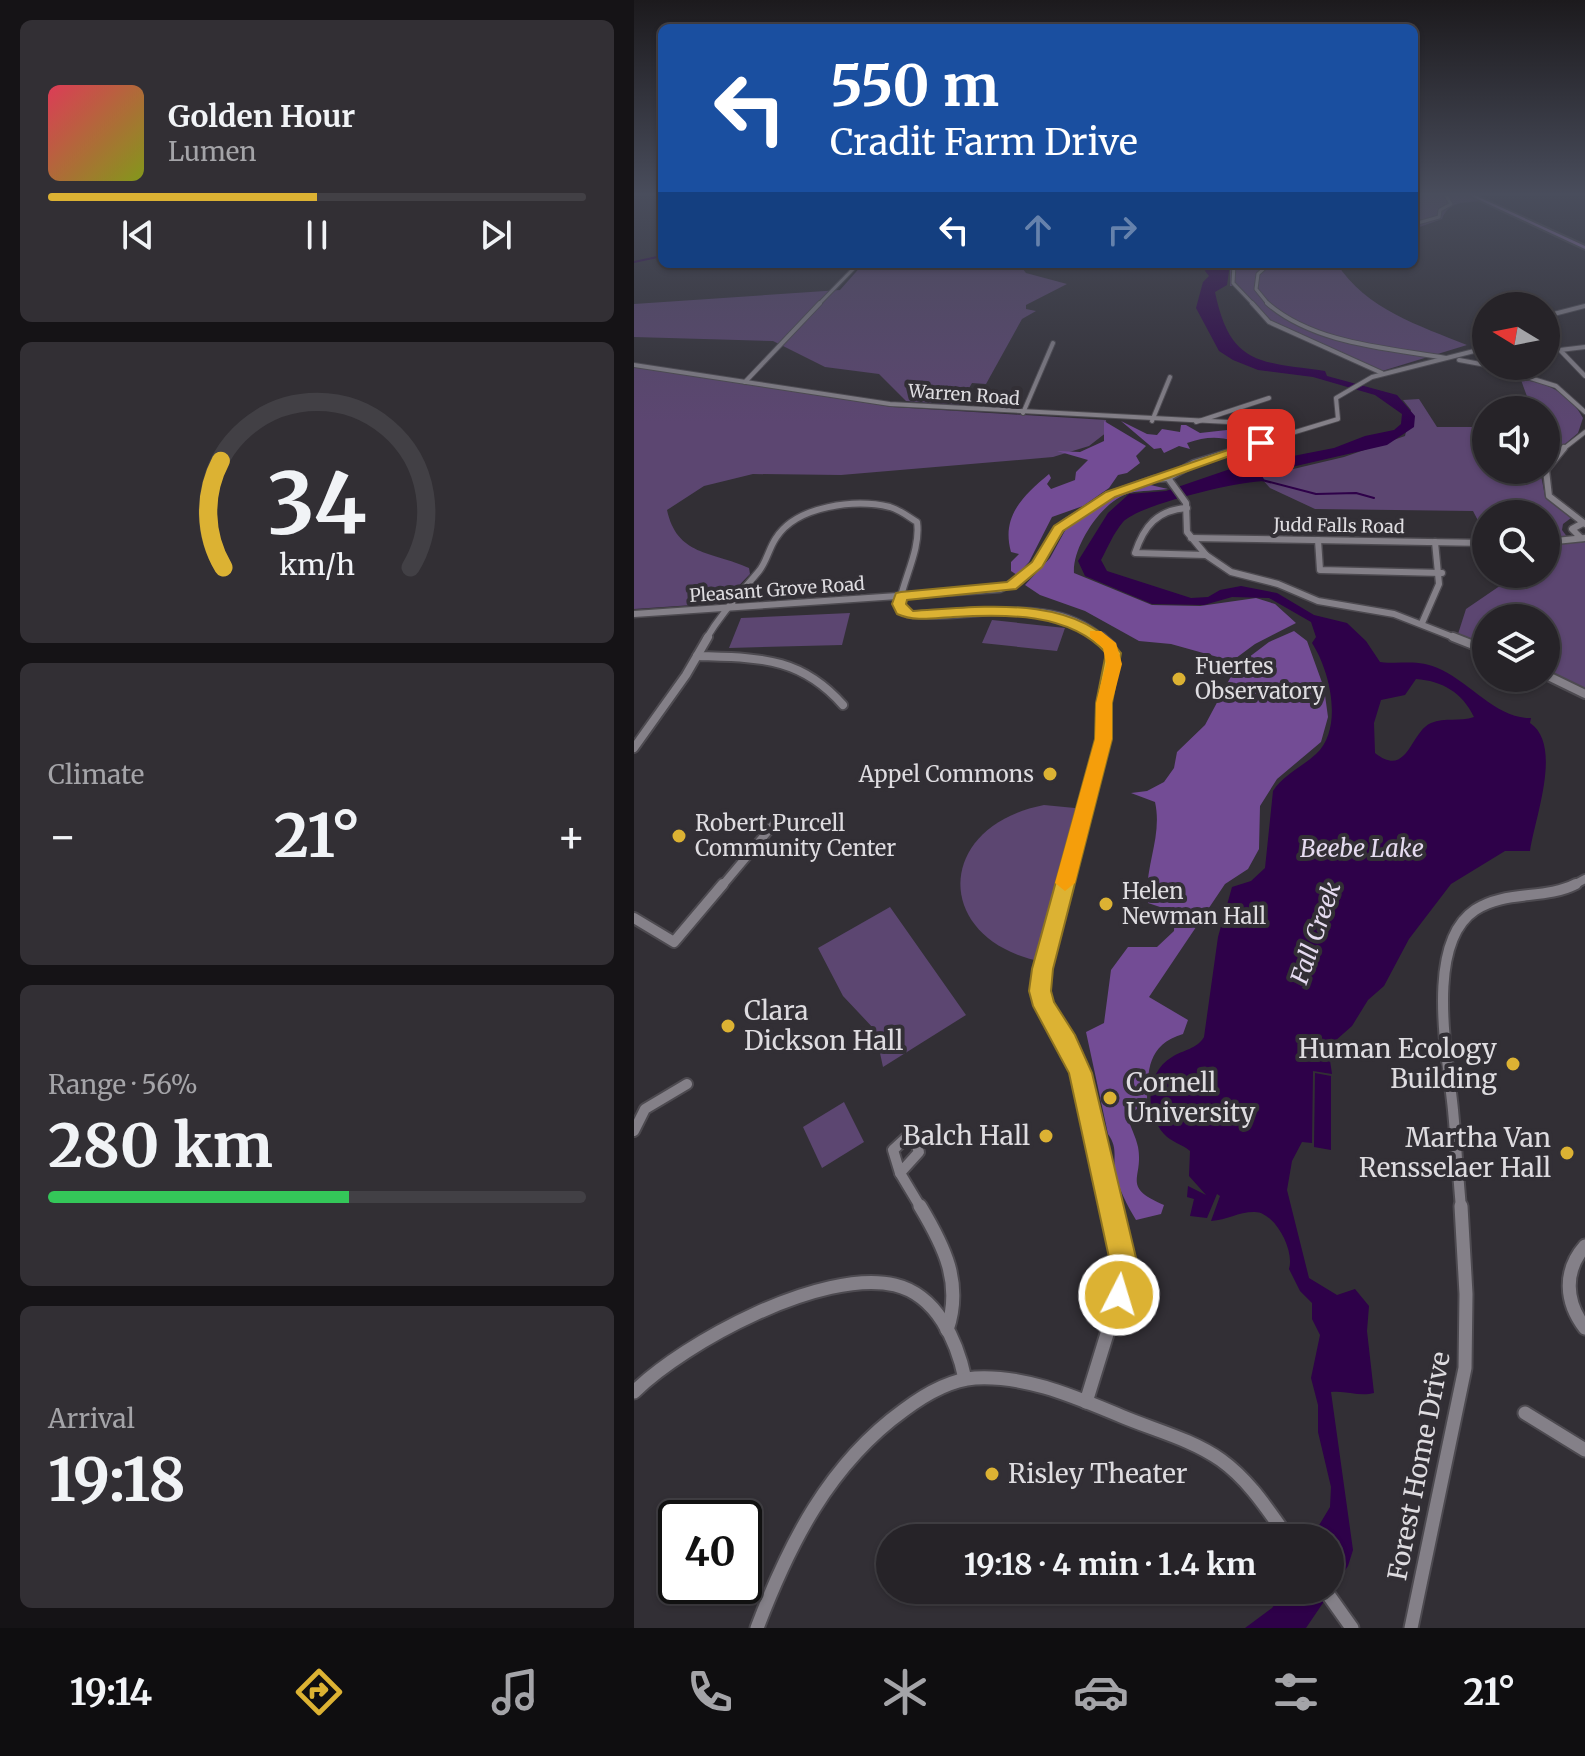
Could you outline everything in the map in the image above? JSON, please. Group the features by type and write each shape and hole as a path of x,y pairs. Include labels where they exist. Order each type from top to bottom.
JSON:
{"street":[{"path":"745,382 852,270"},
{"path":"1234,270 1233,283 1264,318 1383,374"},
{"path":"1262,270 1258,274 1256,289 1268,304 1289,317 1360,342 1472,363"},
{"path":"1560,312 1582,307 1585,313"},
{"path":"1023,413 1053,343"},
{"path":"1585,347 1560,350 1585,376"},
{"path":"1472,353 1365,380 1335,401 1338,419 1194,463 1168,478 1184,500 1187,508 1184,525 1191,538 1206,555 1235,574 1278,584 1318,601 1371,608 1422,623 1472,644"},
{"name":"Warren Road","path":"634,365 890,404 1152,421 1270,425 1293,433"},
{"path":"1152,421 1170,377"},
{"path":"1536,380 1555,386 1576,400 1585,412"},
{"path":"1196,422 1269,398"},
{"path":"1560,453 1585,432"},
{"name":"Pleasant Grove Road","path":"634,614 1011,586 1037,565 1065,523 1110,495 1154,479 1168,478"},
{"path":"1544,484 1548,495 1584,523 1572,529 1583,538"},
{"path":"634,748 697,656 724,608 762,568 785,527 815,511 850,504 894,508 917,522 920,533 904,575 899,606 912,615 990,610 1062,619 1097,635 1113,653 1104,703 1103,739 1040,983 1044,1006 1067,1042 1080,1073 1124,1262 1119,1295 1086,1402"},
{"path":"1187,508 1165,511 1152,519 1140,536 1135,553 1206,555"},
{"name":"Judd Falls Road","path":"1191,538 1472,543"},
{"path":"1560,540 1583,538"},
{"path":"1318,540 1320,570 1442,573"},
{"path":"1422,623 1440,585 1442,573 1435,542"},
{"path":"697,656 784,662 822,680 843,705"},
{"path":"1560,682 1585,694"},
{"path":"634,918 674,942 774,824"},
{"name":"Forest Home Drive","path":"1411,1628 1426,1569 1466,1355 1465,1261 1445,1004 1449,948 1459,925 1474,911 1508,899 1565,890 1585,879"},
{"path":"634,1131 645,1109 687,1084"},
{"path":"900,1173 955,1282 957,1304 947,1330"},
{"path":"1585,1246 1575,1258 1568,1282 1572,1310 1585,1328"},
{"path":"636,1385 671,1357 731,1324 861,1282 896,1285 909,1291 939,1315 962,1360 965,1379"},
{"path":"757,1628 792,1545 846,1459 895,1415 927,1394 965,1379 1009,1379 1086,1402 1220,1459 1245,1481 1277,1524"},
{"path":"1525,1413 1544,1419 1561,1437 1585,1450"},
{"path":"1335,1604 1352,1628"}],"shaded area":[{"path":"858,270 1024,270 1067,284 1026,305 1026,309 1036,311 1022,319 986,384 972,383 959,405 906,401 879,374 825,367 773,341 634,337 634,304 840,290"},
{"path":"1230,270 1341,270 1378,304 1413,323 1467,345 1382,371 1269,320 1238,286 1230,286"},
{"path":"634,367 893,407 1106,420 1107,432 1089,446 1053,457 841,475 753,474 704,486 667,510 672,525 687,544 749,568 750,574 722,603 634,609"},
{"path":"1521,380 1540,383 1565,396 1583,418 1578,433 1560,448 1560,396 1527,396"},
{"path":"1419,399 1437,427 1472,427 1472,484 1543,484 1545,496 1550,500 1472,500 1472,511 1315,509 1270,488 1260,477 1344,457 1405,436 1411,410 1403,400"},
{"path":"1104,421 1146,446 1136,456 1140,463 1127,473 1118,475 1109,488 1083,506 1052,517 1029,562 1017,575 1011,571 1011,562 1019,554 1011,552 1009,539 1009,528 1016,508 1049,474 1051,478 1047,484 1051,489 1075,480 1076,472 1088,460 1057,451 1080,452 1104,441"},
{"path":"1121,421 1147,434 1157,435 1162,429 1180,432 1181,425 1186,425 1200,433 1236,429 1242,434 1233,435 1234,441 1205,438 1187,443 1190,449 1179,446 1164,453 1161,448 1154,449"},
{"path":"1146,484 1168,489 1130,493 1109,505 1083,538 1074,573 1152,605 1200,606 1256,598 1275,604 1296,623 1255,644 1232,661 1171,644 1139,641 1085,611 1040,595 1025,585 1050,558 1067,527 1115,496"},
{"path":"1560,509 1571,518 1563,524 1562,530 1568,538 1560,539"},
{"path":"1585,542 1585,692 1560,679 1560,604 1473,604 1497,588 1560,588 1560,544"},
{"path":"1472,605 1472,640 1458,634 1466,609"},
{"path":"850,613 842,645 729,648 741,618"},
{"path":"992,620 1065,628 1057,651 982,643"},
{"path":"1294,631 1307,641 1324,688 1328,717 1321,742 1277,779 1260,806 1259,849 1248,869 1225,884 1149,997 1188,1020 1183,1034 1162,1045 1156,1052 1149,1069 1147,1102 1127,1116 1138,1147 1138,1187 1164,1205 1161,1214 1136,1220 1117,1178 1114,1148 1108,1134 1086,1032 1104,1023 1111,970 1128,947 1157,947 1174,931 1175,912 1148,903 1148,878 1157,828 1155,802 1131,793 1147,791 1164,782 1174,768 1177,752 1205,725 1236,667 1269,642"},
{"path":"1044,805 1085,809 1044,962 1008,950 981,932 966,909 960,884 966,859 981,836 1007,817"},
{"path":"890,907 966,1015 883,1067 875,1030 843,996 818,948"},
{"path":"844,1102 864,1142 822,1168 803,1127"}],"water":[{"name":"Beebe Lake","path":"1205,270 1229,270 1227,285 1215,292 1221,316 1229,334 1251,356 1282,365 1325,371 1327,376 1397,395 1415,416 1414,427 1387,445 1261,474 1265,481 1190,495 1132,515 1119,527 1101,560 1107,571 1191,598 1208,597 1220,590 1241,586 1277,593 1314,615 1347,623 1366,641 1380,662 1433,666 1507,713 1531,718 1530,723 1540,733 1545,748 1544,782 1530,851 1505,851 1451,884 1409,939 1384,986 1368,1000 1352,1026 1335,1041 1329,1054 1332,1074 1313,1071 1312,1143 1302,1142 1292,1161 1287,1190 1309,1278 1337,1295 1355,1289 1369,1306 1367,1331 1374,1393 1331,1392 1353,1550 1344,1572 1344,1524 1320,1524 1330,1507 1331,1487 1318,1432 1318,1405 1311,1378 1320,1335 1312,1319 1312,1303 1300,1291 1289,1269 1286,1242 1269,1218 1254,1212 1211,1221 1220,1196 1217,1194 1207,1218 1190,1216 1194,1199 1187,1197 1188,1186 1206,1195 1189,1176 1190,1151 1167,1137 1153,1115 1151,1104 1153,1082 1163,1064 1198,1044 1204,1037 1218,937 1232,887 1251,881 1265,868 1273,791 1325,743 1332,715 1329,684 1312,643 1316,637 1311,622 1269,598 1232,597 1204,605 1152,604 1085,576 1078,561 1108,513 1129,494 1166,491 1236,467 1334,448 1365,436 1394,430 1401,424 1402,414 1375,395 1313,377 1258,370 1219,351 1196,308 1203,282 1209,276","holes":["1416,679 1450,689 1464,701 1474,717 1431,723 1418,735 1408,751 1395,761 1386,760 1375,753 1374,723 1381,700 1405,695"]},
{"path":"1315,1073 1331,1076 1331,1150 1314,1147"},
{"name":"Beebe Lake","path":"1275,1604 1322,1604 1306,1628 1245,1628"}],"waterway":[{"path":"1262,480 1316,494 1356,493 1374,498"}],"slow traffic":[{"path":"1065,883 1103,739 1104,703 1115,659 1111,646 1095,634"}],"place":[{"name":"Fuertes Observatory","path":"1179,679"},
{"name":"Appel Commons","path":"1050,774"},
{"name":"Robert Purcell Community Center","path":"679,836"},
{"name":"Helen Newman Hall","path":"1106,904"},
{"name":"Clara Dickson Hall","path":"728,1026"},
{"name":"Human Ecology Building","path":"1513,1064"},
{"name":"Cornell University","path":"1110,1098"},
{"name":"Balch Hall","path":"1046,1136"},
{"name":"Martha Van Rensselaer Hall","path":"1567,1153"},
{"name":"Risley Theater","path":"992,1474"}],"route":[{"path":"1119,1295 1124,1262 1080,1073 1067,1042 1041,1000 1040,991 1042,969 1103,739 1104,703 1115,659 1111,646 1075,624 1047,616 990,610 917,616 902,611 899,604 901,596 1011,586 1037,565 1058,529 1110,495 1154,479 1168,478 1194,463 1261,443"}],"water label":[{"name":"Fall Creek","path":"1316,933"}]}
